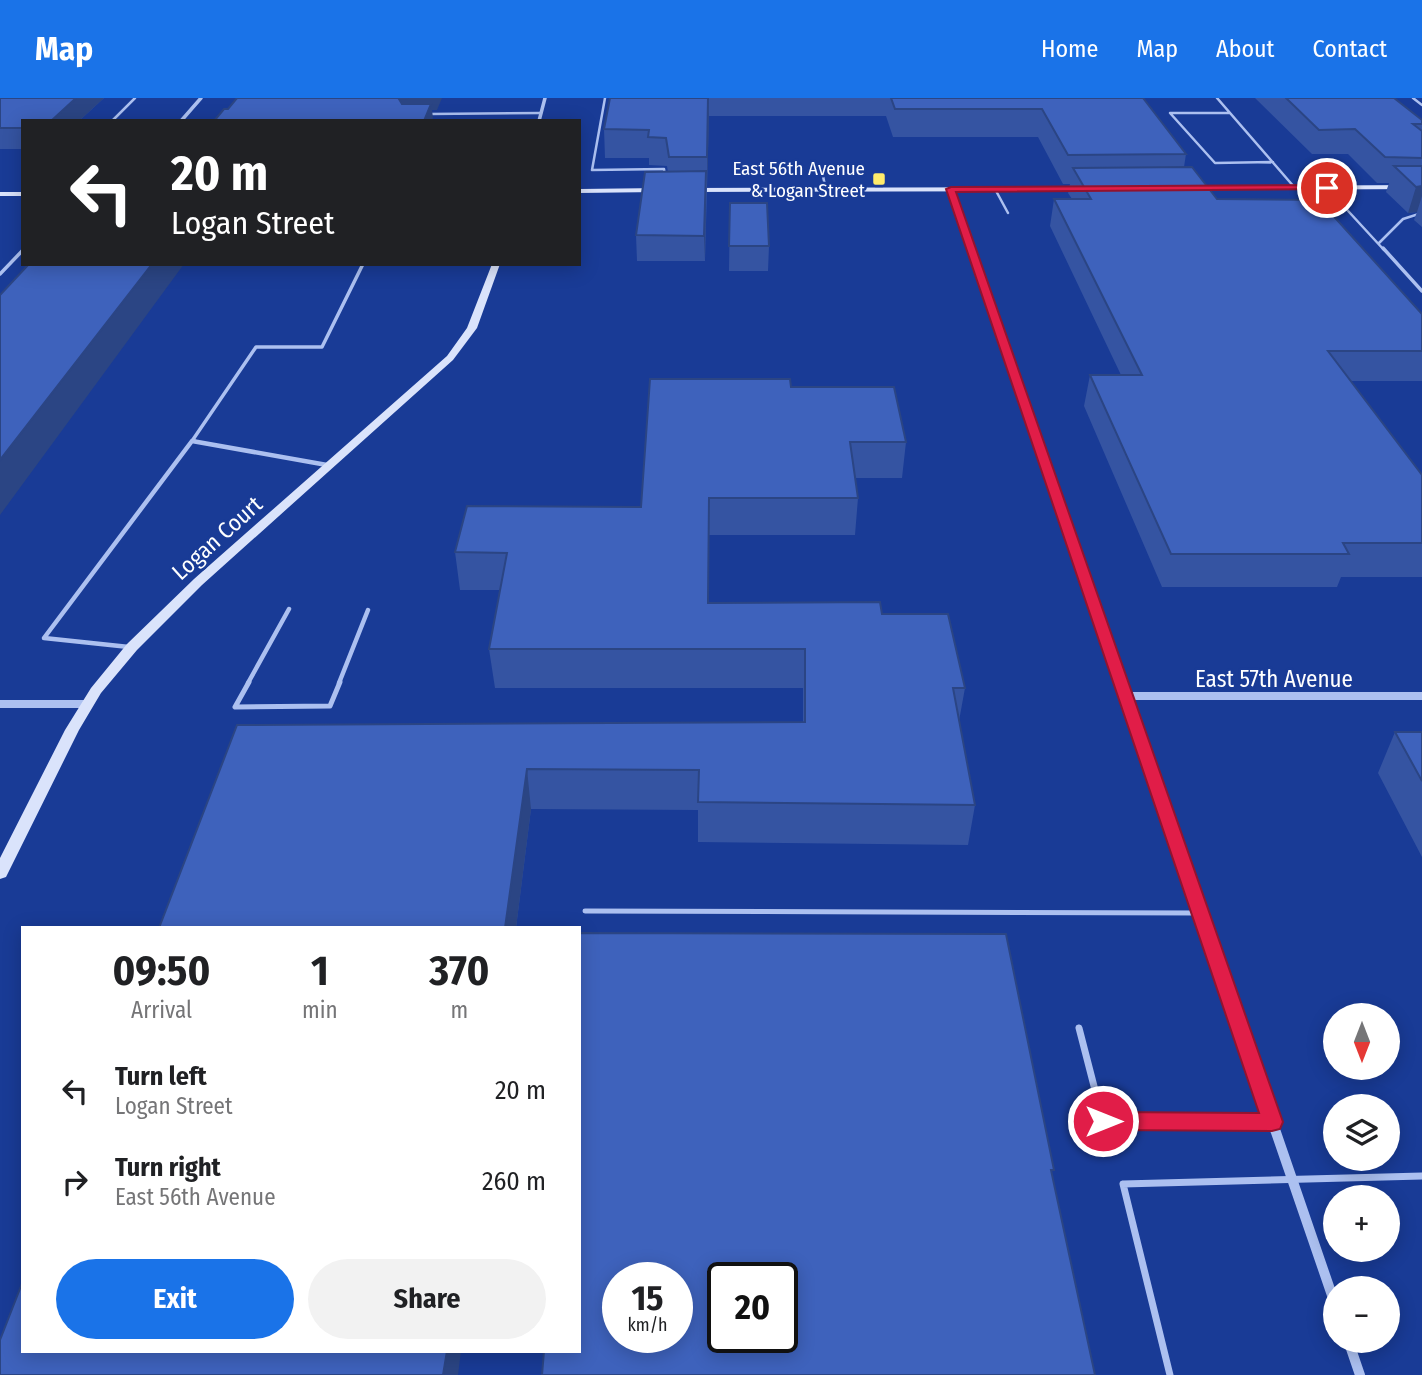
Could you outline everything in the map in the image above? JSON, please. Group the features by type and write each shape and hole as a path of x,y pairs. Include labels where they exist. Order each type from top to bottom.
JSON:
{"street":[{"path":"183,119 201,98"},
{"path":"540,119 545,98"},
{"path":"1178,188 1422,187"},
{"path":"951,189 1326,1276"},
{"path":"679,190 1097,189"},
{"path":"581,191 666,190"},
{"path":"0,194 21,194"},
{"name":"Logan Court","path":"0,873 65,743 88,704 132,647 198,582 450,358 472,328 495,266"},
{"name":"East 57th Avenue","path":"1125,696 1422,696"},
{"path":"0,704 88,704"},
{"path":"1352,1353 1360,1375"}],"lane":[{"path":"114,119 135,98"},
{"path":"605,98 592,170 664,169 665,180"},
{"path":"1217,98 1295,188"},
{"path":"1413,98 1422,105"},
{"path":"419,114 541,113"},
{"path":"1230,113 1170,113 1215,163 1273,162"},
{"path":"821,167 826,190"},
{"path":"1205,188 1211,196"},
{"path":"1327,188 1422,291"},
{"path":"995,189 1008,213"},
{"path":"1379,243 1401,219 1411,213 1422,213"},
{"path":"0,274 21,252"},
{"path":"132,647 44,638 192,441 256,347 322,347 362,266"},
{"path":"192,441 327,465"},
{"path":"289,609 235,707 330,706 368,610"},
{"path":"585,911 1200,913"},
{"path":"1079,1028 1103,1121 1272,1122"},
{"path":"1170,1375 1123,1184 1422,1176"}],"building":[{"path":"0,98 76,98 53,119 21,119 21,128 0,128"},
{"path":"237,98 408,98 399,99 402,104 431,104 425,119 216,119 224,109 228,109"},
{"path":"610,98 708,98 707,157 669,157 666,138 648,137 649,130 604,129"},
{"path":"891,98 1143,98 1186,154 1068,155 1042,109 895,109"},
{"path":"1286,98 1394,98 1422,120 1422,124 1413,124 1422,131 1422,158 1385,157 1355,129 1319,130"},
{"path":"1394,166 1422,166 1422,186 1416,187"},
{"path":"1192,167 1217,199 1319,200 1422,314 1422,351 1328,351 1422,475 1422,543 1343,543 1349,554 1171,554 1090,375 1142,375 1054,199 1091,199 1073,168"},
{"path":"706,171 704,236 636,235 645,172"},
{"path":"730,203 767,203 769,246 729,246"},
{"path":"27,266 150,266 0,460 0,295"},
{"path":"650,379 790,379 791,387 894,387 906,442 850,442 858,498 709,498 708,603 880,602 882,614 948,614 965,688 953,688 975,805 698,802 699,770 527,769 505,926 160,926 237,725 805,722 805,649 489,649 507,553 455,552 467,506 641,507"},
{"path":"1395,732 1422,732 1422,781"},
{"path":"581,933 1006,934 1054,1170 1051,1170 1095,1375 542,1375 544,1353 581,1353"},
{"path":"21,1286 21,1353 447,1353 443,1375 0,1375 0,1340"}],"place":[{"name":"East 56th Avenue & Logan Street","path":"879,179"}],"route":[{"path":"1103,1121 1272,1122 951,189 1327,188"}]}
